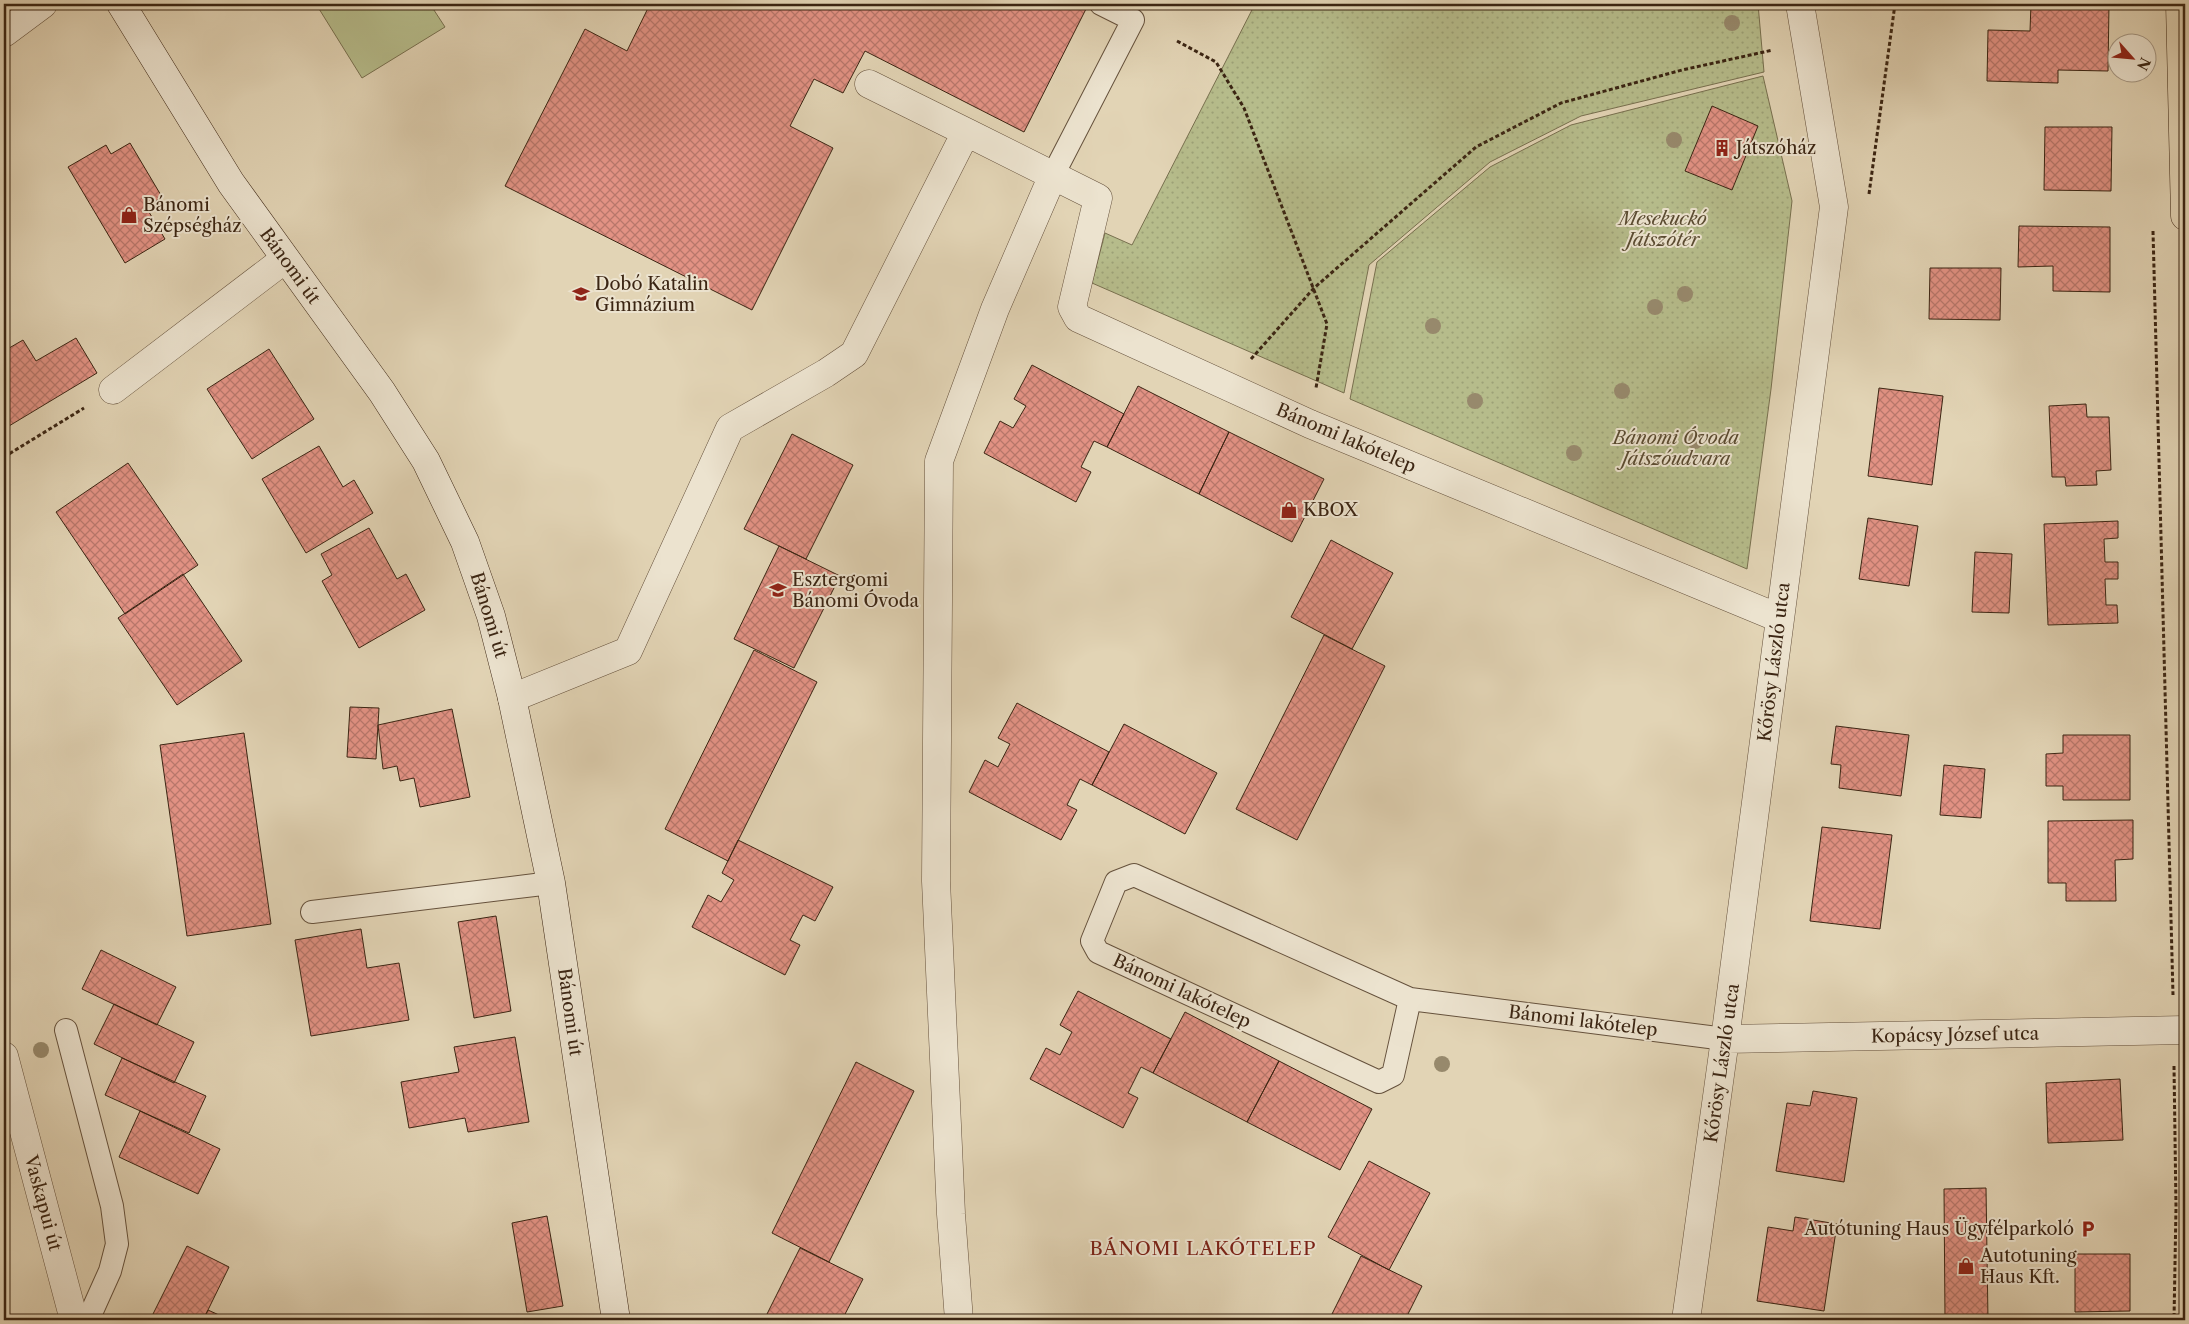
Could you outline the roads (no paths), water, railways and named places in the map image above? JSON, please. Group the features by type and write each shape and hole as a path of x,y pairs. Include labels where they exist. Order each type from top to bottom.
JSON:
{"main road":[{"path":"2180,4 2185,216"}],"street":[{"path":"4,33 43,4"},
{"name":"Bánomi út","path":"121,4 226,176 382,392 426,461 465,542 491,616 512,698 551,883 616,1320"},
{"name":"Kőrösy László utca","path":"1686,1320 1725,1039 1834,208 1800,4"},
{"path":"869,84 1053,175 994,308 939,461 936,881 951,1214 958,1320"},
{"path":"512,698 628,652 730,428 826,373 854,354 966,132"},
{"name":"Bánomi lakótelep","path":"1053,175 1098,198 1072,307 1078,318 1310,424 1779,618"},
{"path":"112,390 285,260"},
{"name":"Kopácsy József utca","path":"1725,1039 2180,1031"},
{"name":"Vaskapui út","path":"4,1056 74,1320"}],"lane":[{"path":"1053,175 1133,20 1101,4"},
{"name":"Bánomi lakótelep","path":"1410,998 1393,1075 1379,1082 1098,952 1092,941 1116,882 1134,874 1410,998 1725,1039"},
{"path":"312,912 551,883"},
{"path":"66,1030 112,1206 117,1244 110,1271 88,1320"}],"place":[{"name":"Játszóház","path":"1722,148"},
{"name":"Bánomi Szépségház","path":"129,215"},
{"name":"Dobó Katalin Gimnázium","path":"581,294"},
{"name":"KBOX","path":"1289,510"},
{"name":"Esztergomi Bánomi Óvoda","path":"778,590"},
{"name":"Autótuning Haus Ügyfélparkoló","path":"2088,1229"},
{"name":"Autotuning Haus Kft.","path":"1966,1266"}],"district":[{"name":"BÁNOMI LAKÓTELEP","path":"1203,1248"}],"park label":[{"name":"Mesekuckó Játszótér","path":"1663,229"},
{"name":"Bánomi Óvoda Játszóudvara","path":"1676,448"}]}
